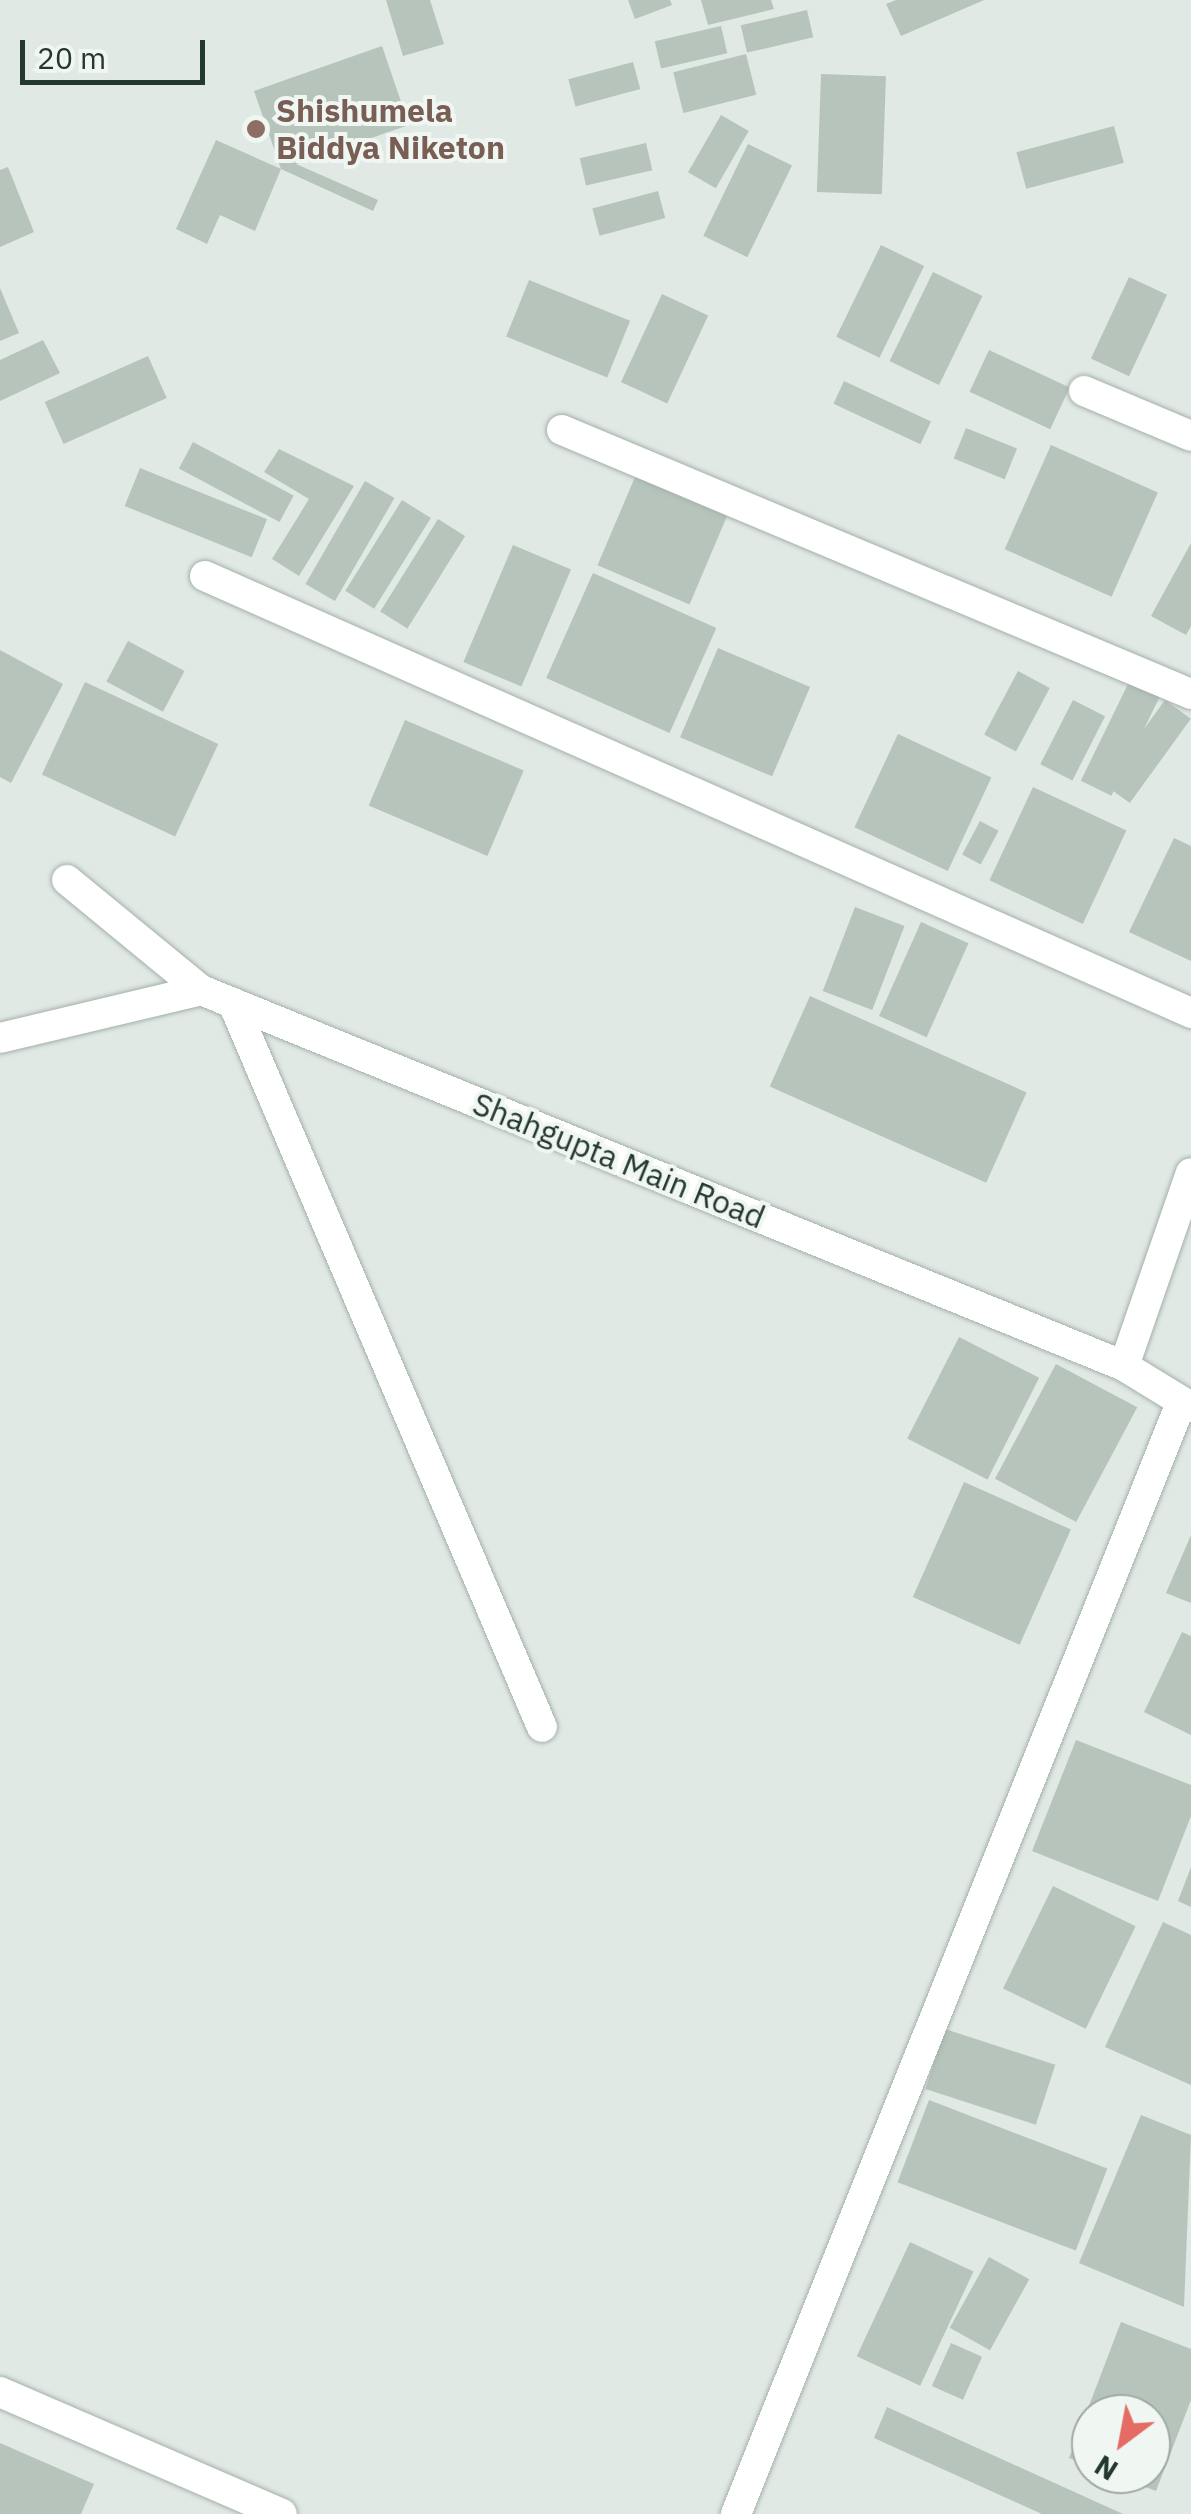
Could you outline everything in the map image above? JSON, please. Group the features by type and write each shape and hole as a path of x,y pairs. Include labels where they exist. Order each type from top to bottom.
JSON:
{"street":[{"path":"1084,391 1191,436"},
{"path":"562,430 1191,694"},
{"path":"205,576 1191,1013"},
{"name":"Shahgupta Main Road","path":"66,880 201,990 1124,1366 1186,1405"},
{"path":"0,1038 201,990"},
{"path":"233,1002 542,1727"},
{"path":"1124,1366 1191,1173"},
{"path":"736,2514 1186,1405"},
{"path":"0,2392 282,2514"}],"building":[{"path":"386,0 430,0 444,44 403,56"},
{"path":"628,0 670,0 672,5 635,19"},
{"path":"701,0 771,0 774,9 708,25"},
{"path":"896,0 984,0 901,36 886,4"},
{"path":"807,10 813,37 747,53 741,25"},
{"path":"721,26 727,53 661,69 655,41"},
{"path":"382,46 409,125 296,164 378,200 373,211 281,169 254,91"},
{"path":"746,54 756,95 683,113 673,72"},
{"path":"633,62 640,89 576,106 568,79"},
{"path":"821,74 886,76 882,194 817,192"},
{"path":"721,115 749,131 716,188 688,172"},
{"path":"1114,126 1124,163 1026,189 1016,152"},
{"path":"216,140 281,169 255,231 220,215 207,244 176,229"},
{"path":"646,143 652,170 586,186 580,158"},
{"path":"748,144 792,165 747,257 703,236"},
{"path":"8,167 34,232 0,247 0,170"},
{"path":"658,191 665,218 600,236 592,209"},
{"path":"881,245 924,266 879,358 836,337"},
{"path":"933,272 982,296 939,385 890,361"},
{"path":"1129,277 1167,295 1129,376 1091,359"},
{"path":"529,280 630,321 607,377 506,337"},
{"path":"0,288 19,333 0,341"},
{"path":"662,294 708,316 667,403 621,382"},
{"path":"43,340 60,373 0,401 0,360"},
{"path":"989,350 1070,388 1050,429 970,392"},
{"path":"148,356 167,398 63,444 45,402"},
{"path":"844,381 931,422 920,444 833,404"},
{"path":"966,428 1017,449 1005,479 954,459"},
{"path":"193,442 294,496 280,522 179,468"},
{"path":"1051,445 1158,493 1112,597 1005,549"},
{"path":"279,449 354,486 299,576 272,559 309,499 264,472"},
{"path":"140,468 267,519 252,557 125,506"},
{"path":"635,477 727,516 690,604 597,565"},
{"path":"365,481 394,498 335,601 306,584"},
{"path":"402,500 431,518 374,609 345,591"},
{"path":"438,519 465,536 407,628 380,611"},
{"path":"1191,543 1191,626 1186,635 1151,616"},
{"path":"513,545 571,570 521,687 463,662"},
{"path":"593,573 716,628 670,733 546,678"},
{"path":"128,641 185,671 163,712 106,682"},
{"path":"718,648 810,687 772,776 680,737"},
{"path":"0,650 63,684 11,783 0,777"},
{"path":"1018,671 1050,688 1016,751 984,735"},
{"path":"85,682 218,744 175,837 42,774"},
{"path":"1129,682 1160,697 1111,796 1081,781"},
{"path":"1073,700 1105,716 1072,780 1040,764"},
{"path":"1165,700 1191,719 1130,803 1104,784"},
{"path":"405,720 524,770 487,856 369,806"},
{"path":"898,734 991,778 948,871 854,827"},
{"path":"1033,787 1126,831 1083,924 989,880"},
{"path":"980,821 999,831 981,864 962,855"},
{"path":"1174,838 1191,846 1191,961 1129,932"},
{"path":"855,907 904,926 872,1010 823,991"},
{"path":"921,922 969,943 927,1037 879,1016"},
{"path":"810,996 1027,1092 986,1183 770,1086"},
{"path":"959,1337 1039,1378 987,1479 907,1439"},
{"path":"1056,1364 1137,1407 1076,1522 995,1479"},
{"path":"964,1482 1071,1530 1020,1645 913,1597"},
{"path":"1191,1535 1191,1603 1166,1593"},
{"path":"1182,1632 1191,1636 1191,1735 1144,1712"},
{"path":"1076,1740 1191,1785 1191,1816 1158,1901 1032,1851"},
{"path":"1191,1867 1191,1907 1178,1901"},
{"path":"1053,1886 1136,1926 1086,2029 1003,1988"},
{"path":"1163,1922 1191,1935 1191,2085 1105,2047"},
{"path":"945,2029 1055,2065 1036,2125 926,2089"},
{"path":"929,2100 1107,2168 1076,2251 897,2182"},
{"path":"1141,2115 1191,2135 1184,2307 1079,2263"},
{"path":"910,2242 973,2272 920,2386 857,2356"},
{"path":"989,2257 1029,2279 990,2350 950,2328"},
{"path":"1121,2322 1191,2349 1191,2400 1171,2452 1171,2394 1093,2394"},
{"path":"951,2343 982,2357 963,2400 932,2386"},
{"path":"887,2407 1071,2490 1071,2494 1123,2514 1042,2514 874,2438"},
{"path":"0,2443 94,2484 81,2514 0,2514"}],"place":[{"name":"Shishumela Biddya Niketon","path":"256,129"}]}
